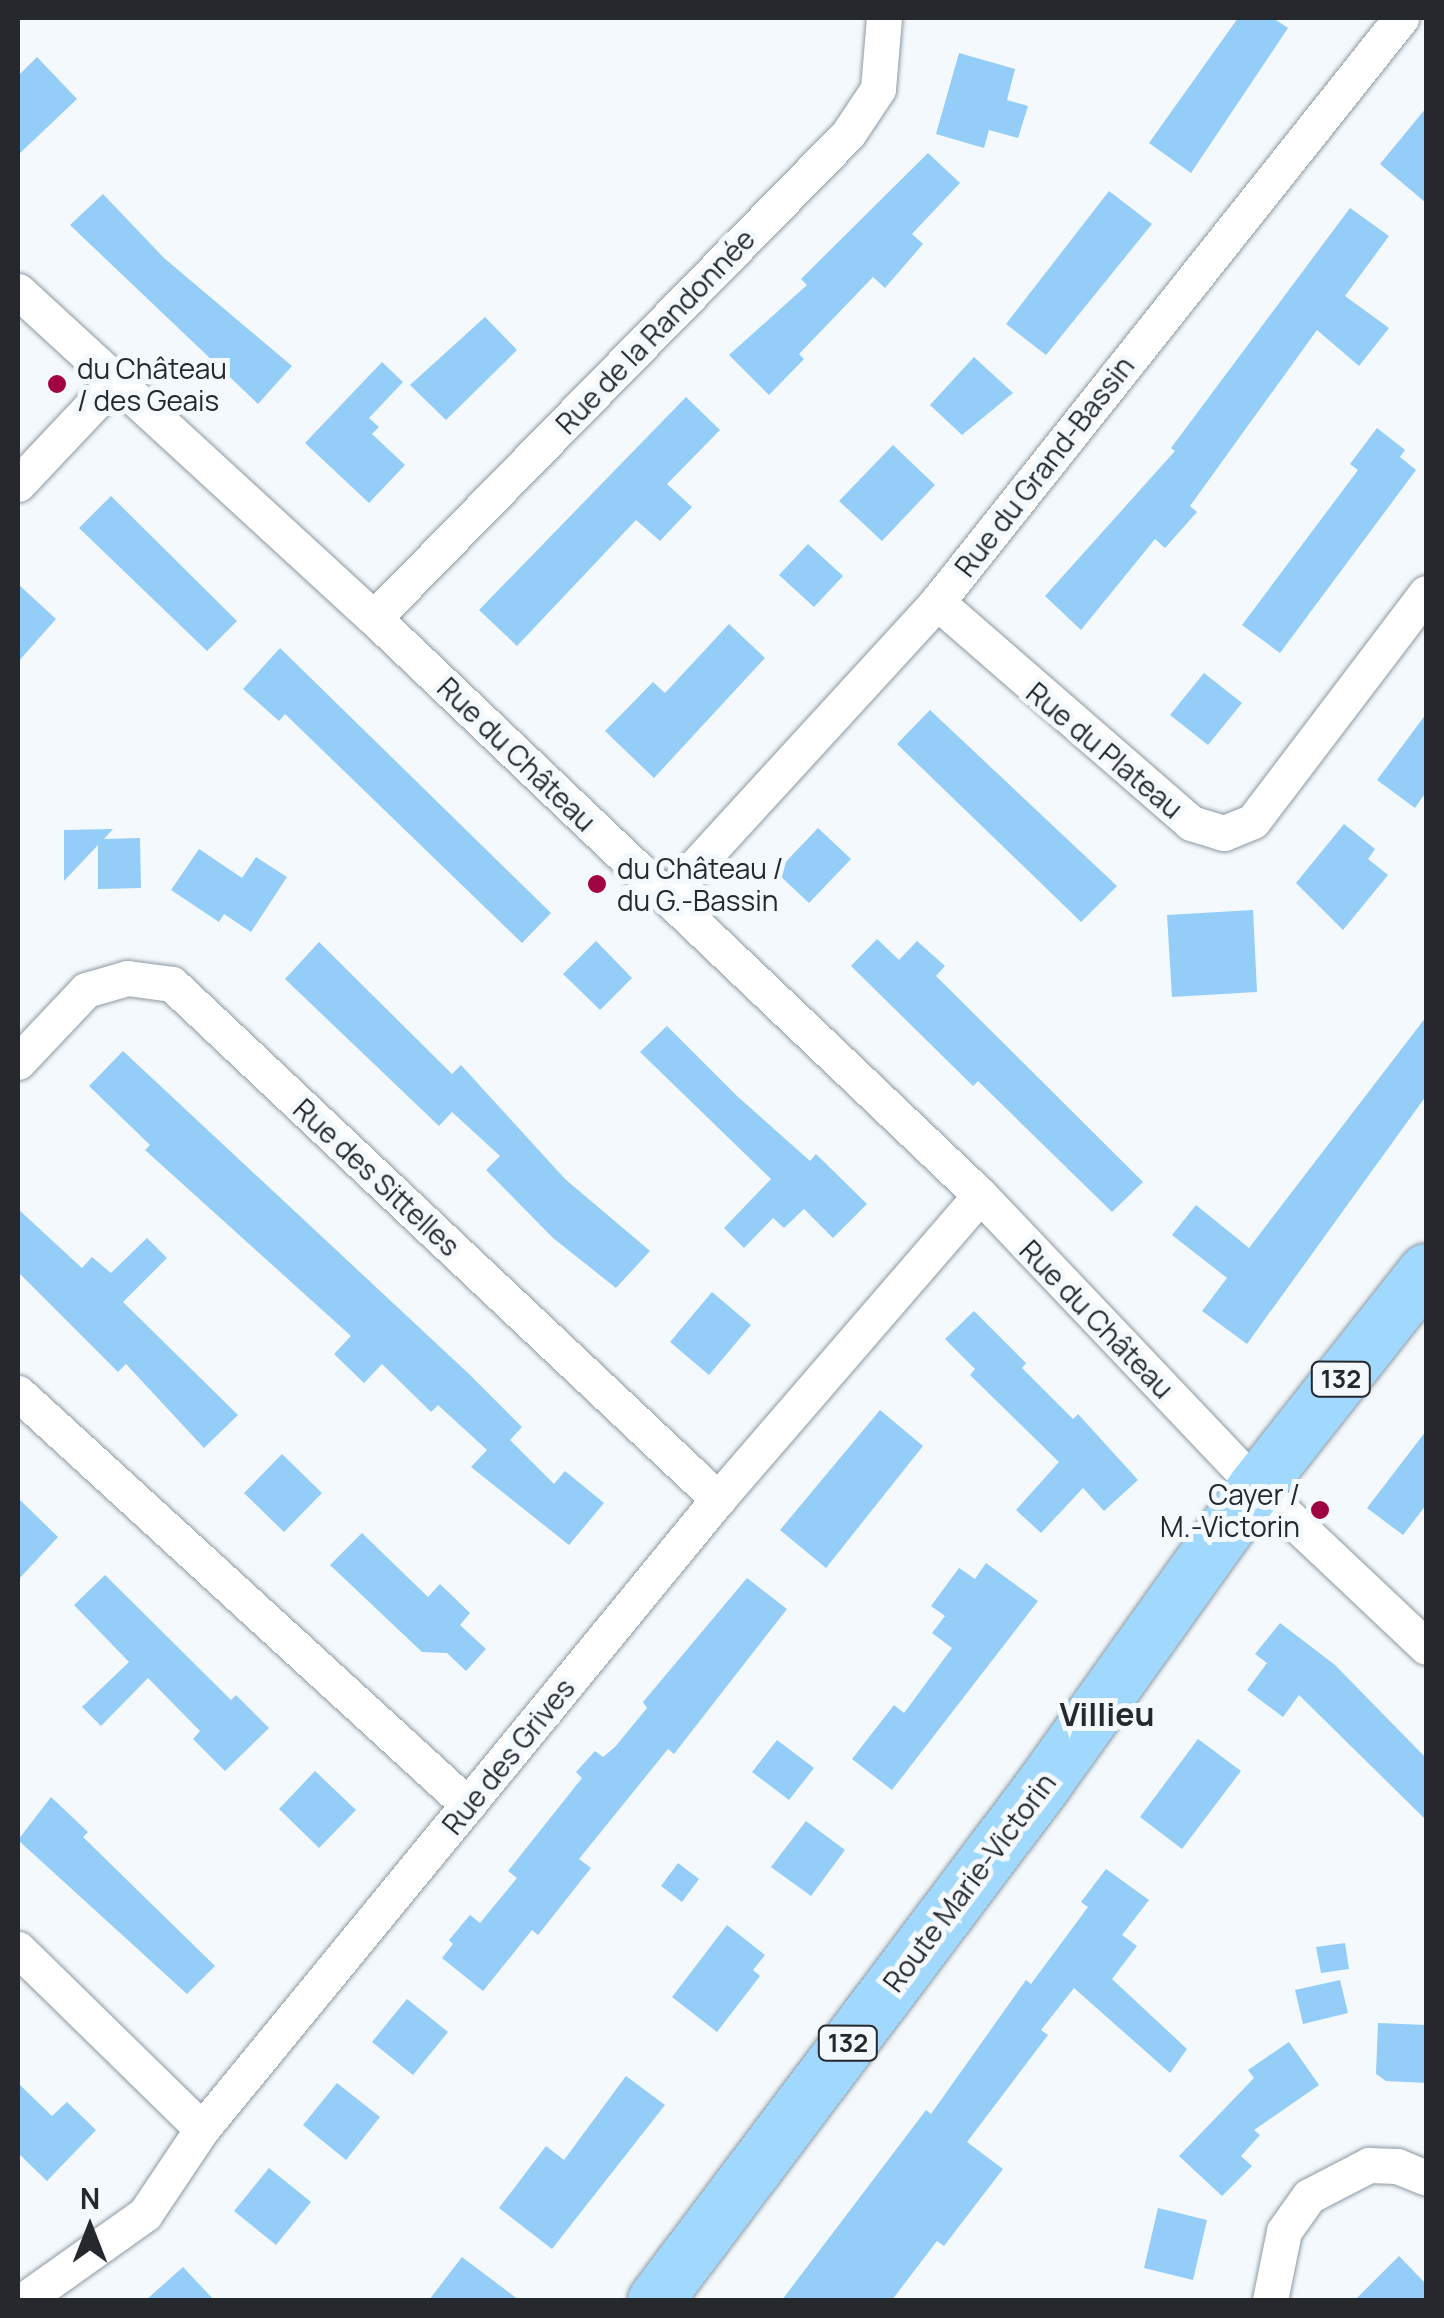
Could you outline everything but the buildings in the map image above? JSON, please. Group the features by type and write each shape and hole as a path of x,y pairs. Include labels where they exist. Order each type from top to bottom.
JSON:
{"main road":[{"name":"Route Marie-Victorin","path":"655,2300 1042,1786 1256,1486 1426,1271"}],"street":[{"name":"Rue de la Randonnée","path":"374,618 848,134 878,88 884,18"},
{"name":"Rue du Grand-Bassin","path":"666,897 937,602 1401,18"},
{"name":"Rue du Château","path":"18,291 374,618 980,1195 1256,1486 1426,1647"},
{"path":"18,484 116,379"},
{"name":"Rue du Plateau","path":"937,602 1191,823 1224,833 1253,821 1426,593"},
{"name":"Rue des Sittelles","path":"18,1062 86,990 127,978 172,984 718,1499"},
{"name":"Rue des Grives","path":"24,2300 144,2214 202,2129 718,1499 980,1195"},
{"path":"18,1393 468,1805"},
{"path":"18,1949 202,2129"},
{"path":"1270,2300 1284,2232 1309,2196 1369,2165 1426,2178"}],"place":[{"name":"du Château / des Geais","path":"57,384"},
{"name":"du Château / du G.-Bassin","path":"597,884"},
{"name":"Cayer / M.-Victorin","path":"1320,1510"}],"district":[{"name":"Villieu","path":"1107,1714"}]}
